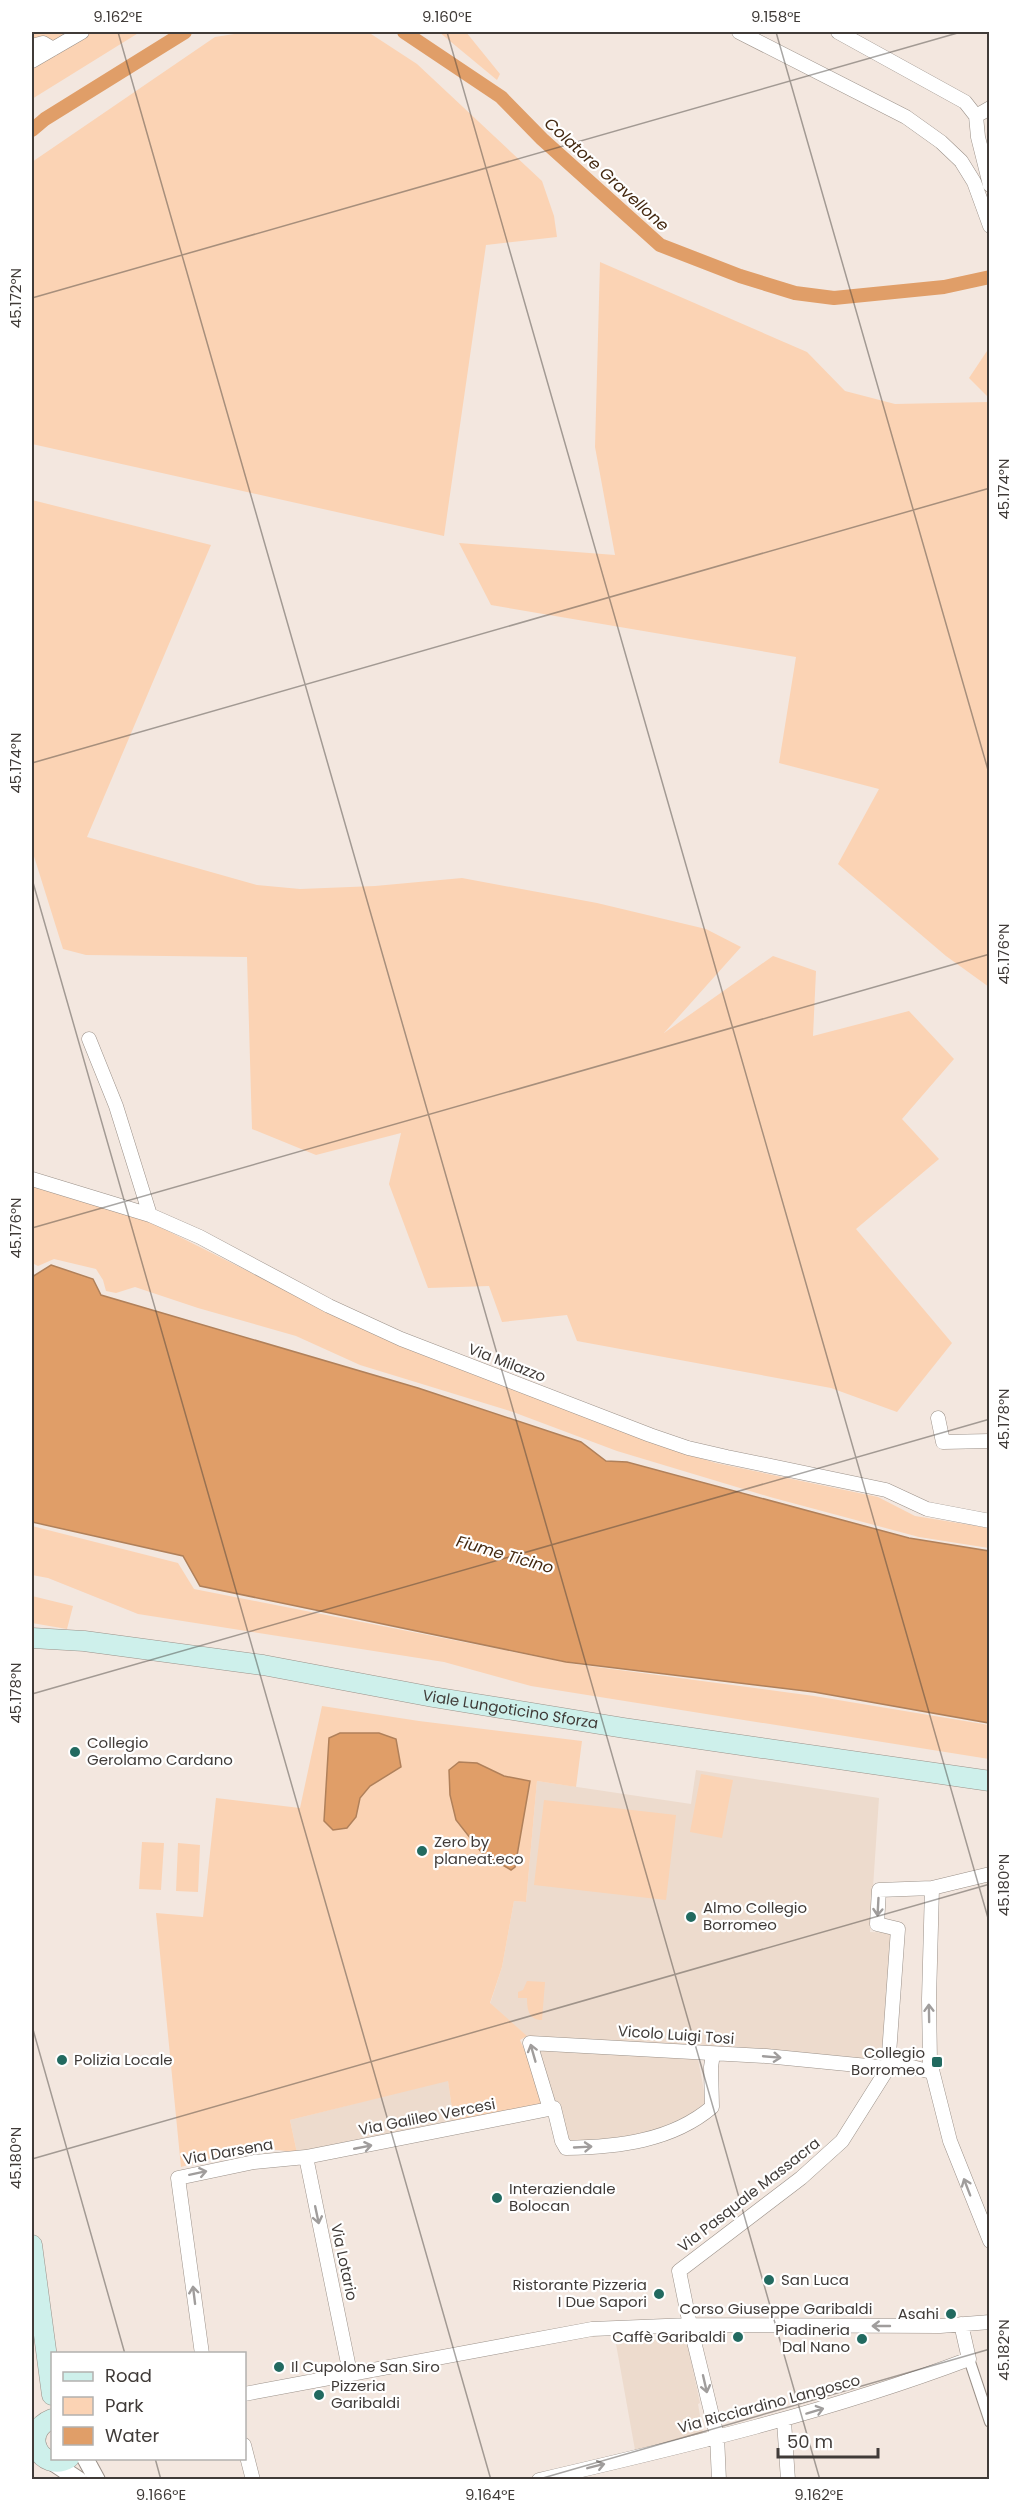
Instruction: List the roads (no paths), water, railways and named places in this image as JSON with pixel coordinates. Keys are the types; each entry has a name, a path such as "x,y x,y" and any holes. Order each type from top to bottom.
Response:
{"main road":[{"name":"Viale Lungoticino Sforza","path":"32,1638 84,1641 263,1665 433,1697 624,1728 990,1781"},
{"path":"32,2245 51,2392 36,2448 50,2460"}],"street":[{"path":"32,61 82,32"},
{"path":"739,32 906,117 940,142 961,161 974,182 990,226"},
{"path":"838,32 960,97 976,116 978,137 990,185"},
{"path":"32,46 42,43 53,49"},
{"path":"976,116 990,108"},
{"path":"89,1039 116,1106 150,1215"},
{"name":"Via Milazzo","path":"32,1179 150,1215 200,1237 329,1306 401,1339 651,1435 727,1457 886,1490 927,1509 990,1521"},
{"path":"938,1418 943,1442 990,1441"},
{"path":"888,2068 898,1929 877,1924 879,1890 932,1888 990,1874"},
{"path":"932,1888 929,1999 932,2072 950,2142 990,2241"},
{"name":"Vicolo Luigi Tosi","path":"552,2108 530,2043 888,2068 904,2065 932,2072"},
{"path":"552,2108 562,2141 567,2148 625,2144 665,2135 699,2118 712,2107 713,2054"},
{"name":"Via Pasquale Massacra","path":"696,2328 680,2271 801,2178 842,2141 888,2068"},
{"name":"Via Galileo Vercesi","path":"306,2157 552,2108"},
{"name":"Via Darsena","path":"202,2352 178,2178 254,2162 306,2157"},
{"name":"Via Lotario","path":"306,2157 350,2373"},
{"name":"Corso Giuseppe Garibaldi","path":"246,2394 592,2329 990,2322"},
{"path":"962,2324 969,2359 990,2422"},
{"path":"696,2328 717,2436 719,2480"},
{"name":"Via Ricciardino Langosco","path":"541,2479 784,2421 890,2389 969,2359"},
{"path":"784,2421 788,2480"},
{"path":"246,2453 253,2480"},
{"path":"50,2460 79,2480"},
{"path":"87,2460 97,2480"},
{"path":"99,2460 103,2480"}],"water":[{"name":"Fiume Ticino","path":"51,1265 93,1279 101,1295 418,1388 581,1442 606,1461 627,1462 909,1538 989,1551 989,1723 814,1692 566,1662 200,1586 183,1556 32,1522 32,1277"},
{"path":"340,1733 379,1733 396,1739 401,1767 370,1786 360,1798 356,1817 347,1828 333,1830 324,1821 329,1738"},
{"path":"459,1762 477,1763 504,1776 530,1781 515,1867 511,1870 482,1853 456,1820 450,1795 449,1770"}],"waterway":[{"name":"Colatore Gravellone","path":"32,130 45,119 185,32"},
{"name":"Colatore Gravellone","path":"404,32 501,97 542,139 660,245 740,276 795,293 834,298 944,287 990,277"}],"place":[{"name":"Collegio Gerolamo Cardano","path":"75,1752"},
{"name":"Zero by planeat.eco","path":"422,1851"},
{"name":"Almo Collegio Borromeo","path":"691,1917"},
{"name":"Polizia Locale","path":"62,2060"},
{"name":"Collegio Borromeo","path":"937,2062"},
{"name":"Interaziendale Bolocan","path":"497,2198"},
{"name":"San Luca","path":"769,2280"},
{"name":"Ristorante Pizzeria I Due Sapori","path":"659,2294"},
{"name":"Asahi","path":"951,2314"},
{"name":"Caffè Garibaldi","path":"738,2337"},
{"name":"Piadineria Dal Nano","path":"862,2339"},
{"name":"Il Cupolone San Siro","path":"279,2367"},
{"name":"Pizzeria Garibaldi","path":"319,2395"}]}
